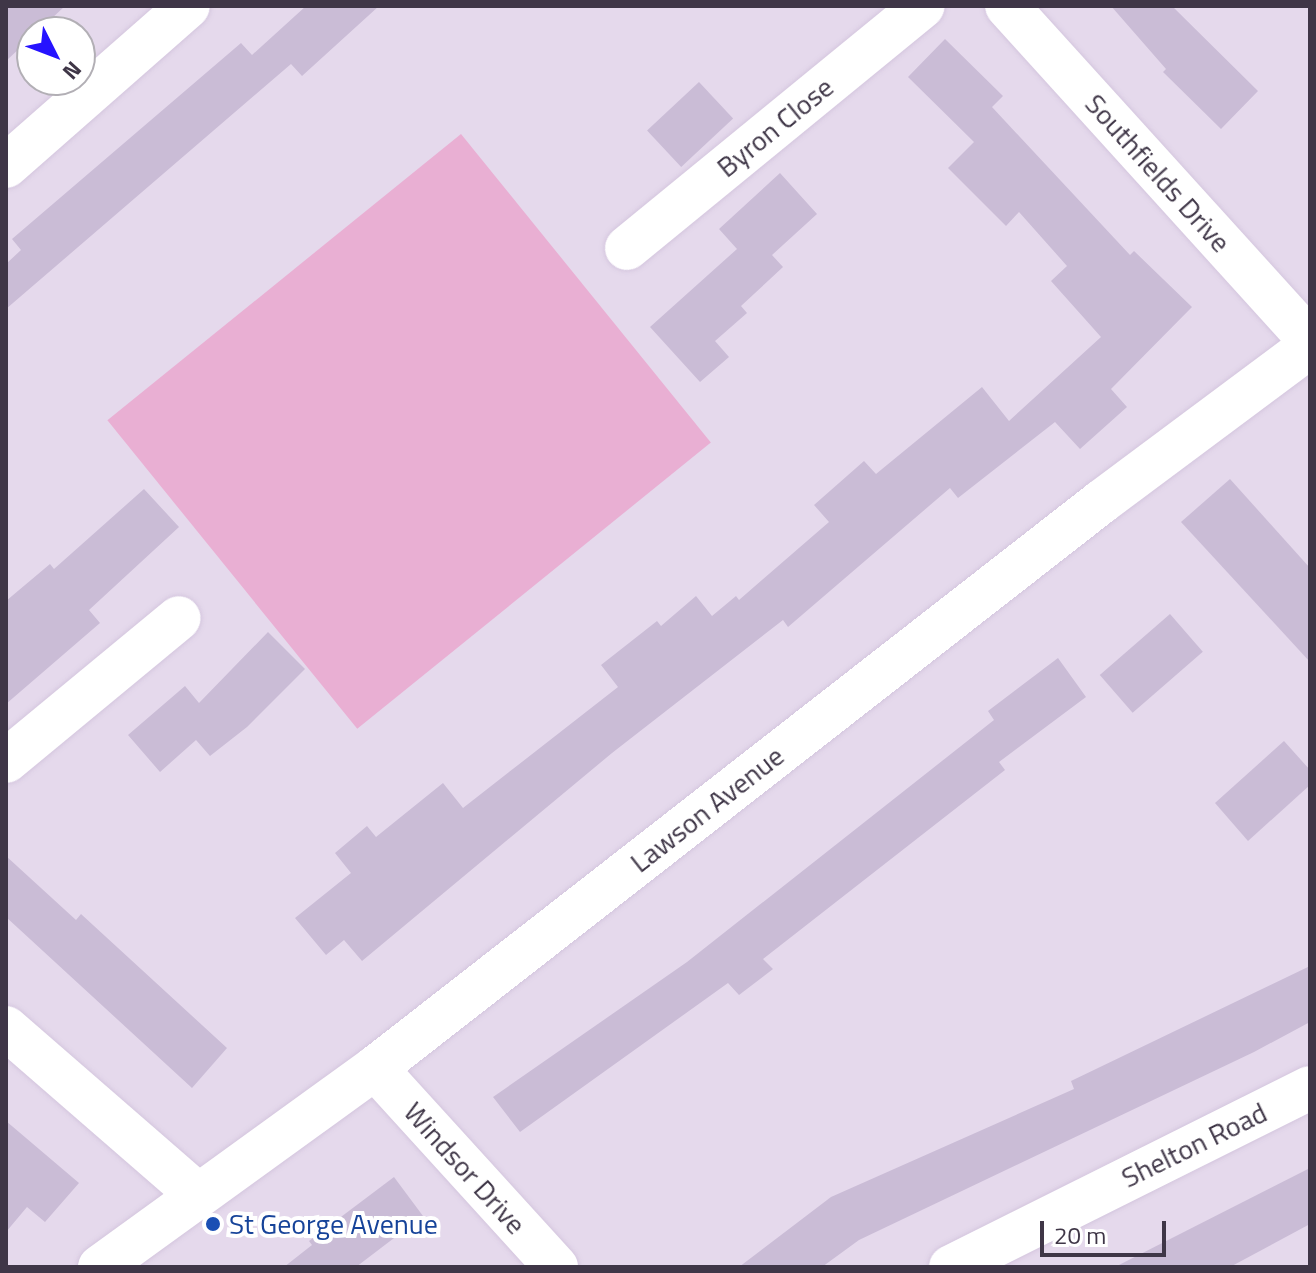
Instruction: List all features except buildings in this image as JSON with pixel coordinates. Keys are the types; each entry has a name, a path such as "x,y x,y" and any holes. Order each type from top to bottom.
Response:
{"street":[{"path":"6,166 188,6"},
{"name":"Byron Close","path":"627,248 923,6"},
{"name":"Southfields Drive","path":"1007,6 1310,343"},
{"name":"Lawson Avenue","path":"100,1267 196,1193 375,1068 1101,502 1310,343"},
{"path":"6,761 179,618"},
{"path":"6,1028 196,1193"},
{"name":"Windsor Drive","path":"375,1068 556,1267"},
{"name":"Shelton Road","path":"951,1267 1310,1088"}],"shaded area":[{"path":"6,6 1310,6 1310,1267 6,1267"},
{"path":"461,134 711,443 357,729 107,420"}],"place":[{"name":"St George Avenue","path":"213,1224"}]}
